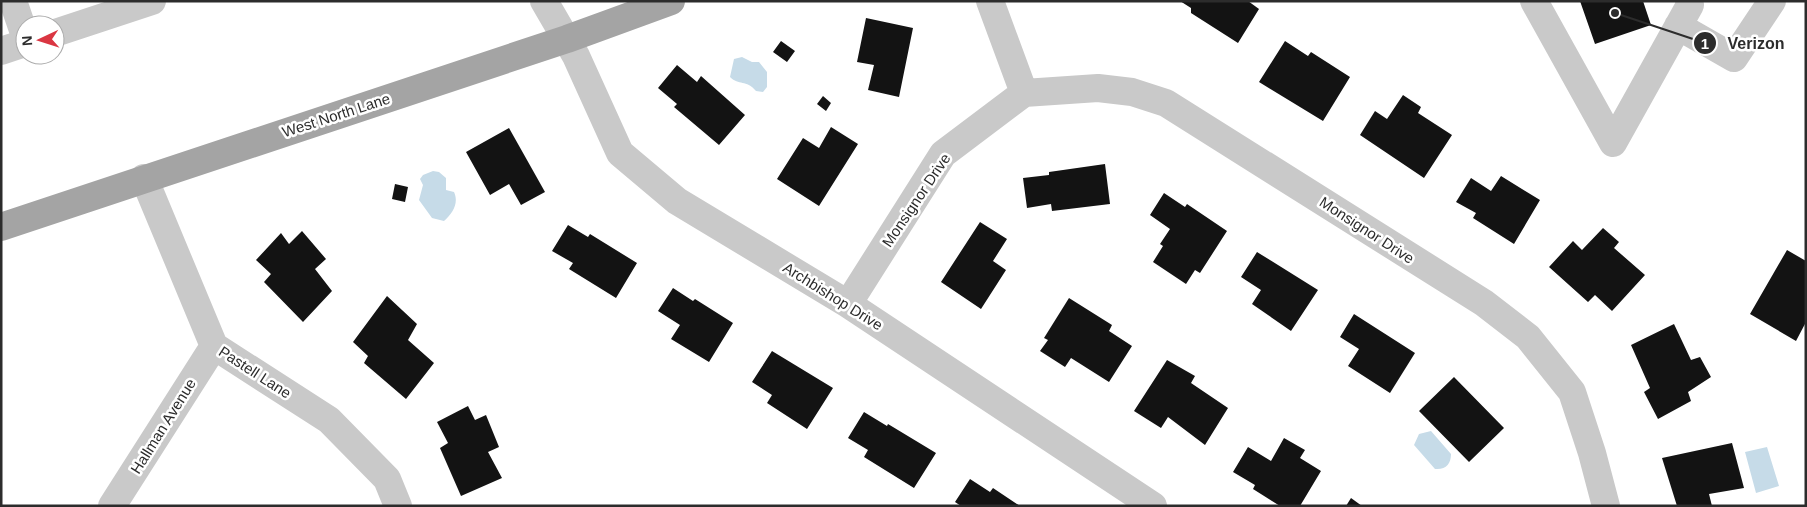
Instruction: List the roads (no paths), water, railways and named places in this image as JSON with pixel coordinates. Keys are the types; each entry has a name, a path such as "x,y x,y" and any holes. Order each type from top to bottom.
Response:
{"main road":[{"name":"West North Lane","path":"1,227 144,178 568,39 671,1"}],"street":[{"path":"13,1 18,15"},
{"path":"65,30 152,1"},
{"name":"Archbishop Drive","path":"544,1 568,39 620,153 677,201 848,304 1153,506"},
{"path":"990,1 1024,93"},
{"path":"1534,1 1613,143 1690,5 1689,1"},
{"path":"1678,26 1734,58 1772,1"},
{"path":"1,51 15,46"},
{"name":"Monsignor Drive","path":"848,304 943,154 1024,93 1098,88 1132,92 1166,103 1484,303 1528,337 1572,392 1592,453 1606,506"},
{"name":"Pastell Lane","path":"144,178 214,346 329,420 387,479 398,506"},
{"name":"Hallman Avenue","path":"112,506 214,346"}],"water":[{"path":"742,57 752,62 759,62 767,72 767,87 763,92 756,91 749,85 733,80 730,77 734,59"},
{"path":"433,171 439,172 446,178 446,190 454,192 456,200 450,215 444,221 432,218 419,200 423,185 420,179 423,175"},
{"path":"1431,431 1451,454 1450,461 1445,467 1435,469 1414,445 1419,434"},
{"path":"1767,447 1779,486 1756,493 1745,452"}],"place":[{"name":"Verizon","path":"1615,13"}]}
